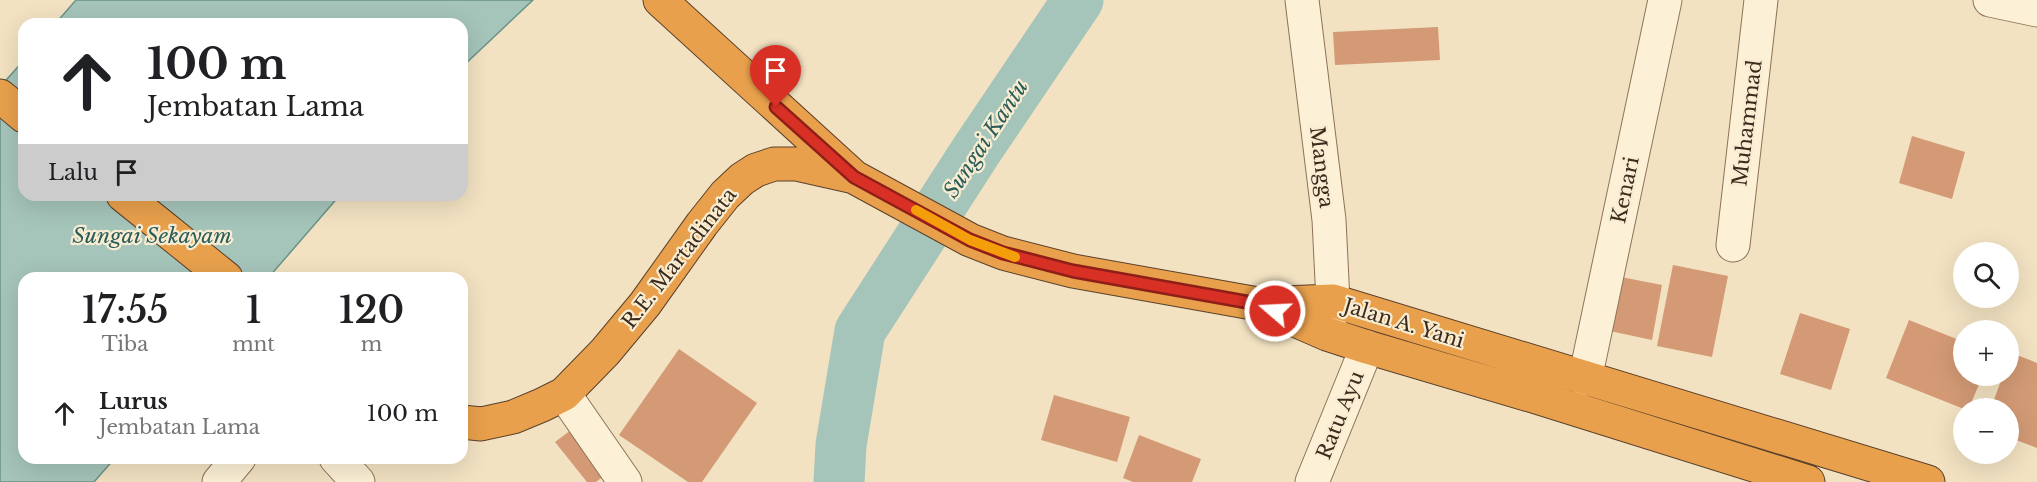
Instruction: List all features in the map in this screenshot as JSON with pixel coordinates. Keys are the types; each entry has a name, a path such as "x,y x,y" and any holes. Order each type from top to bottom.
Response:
{"highway":[{"path":"660,0 854,177"},
{"path":"0,96 18,111"},
{"name":"R.E. Martadinata","path":"468,423 481,424 513,417 564,393 605,352 645,304 702,224 742,179 756,170 774,164 796,164 854,177 970,240 1003,253 1073,271 1258,304"},
{"path":"130,201 219,272"},
{"name":"Jalan A. Yani","path":"1258,304 1333,301 1928,482"},
{"name":"Jalan A. Yani","path":"1258,304 1327,334 1367,347 1544,399 1808,482"}],"street":[{"name":"Mangga","path":"1302,0 1329,220 1333,301 1327,334"},
{"name":"Kenari","path":"1585,379 1665,0"},
{"name":"Muhammad","path":"1733,245 1761,0"},
{"path":"1990,0 2037,10"},
{"name":"Ratu Ayu","path":"1312,482 1367,347"},
{"path":"564,393 625,482"},
{"path":"219,482 234,464"},
{"path":"342,464 358,482"}],"water":[{"path":"76,0 533,0 468,61 468,18 60,18"},
{"name":"Sungai Sekayam","path":"18,67 18,201 335,201 273,272 18,272 18,464 110,464 94,482 0,482 0,87"}],"building":[{"path":"1438,27 1440,60 1335,65 1333,32"},
{"path":"1912,136 1965,152 1952,199 1899,183"},
{"path":"1673,265 1728,276 1712,357 1657,346"},
{"path":"1621,277 1662,285 1652,340 1610,331"},
{"path":"1800,313 1850,329 1831,390 1780,374"},
{"path":"1909,320 1953,338 1953,386 1978,386 1973,398 1953,398 1953,405 1886,378"},
{"path":"679,349 757,403 702,482 688,482 619,435"},
{"path":"2019,356 2037,363 2037,448 2019,441 2019,398 1995,398 1999,386 2019,386"},
{"path":"1054,395 1130,417 1117,462 1041,440"},
{"path":"579,424 614,468 596,482 587,482 555,442"},
{"path":"1139,435 1201,459 1192,482 1133,482 1123,478"}],"waterway":[{"name":"Sungai Kantu","path":"839,482 841,445 860,331 976,151 1078,0"}],"slow traffic":[{"path":"916,210 970,240 1015,257"}],"route":[{"path":"776,107 854,177 970,240 1003,253 1073,271 1258,304 1275,311"}]}
